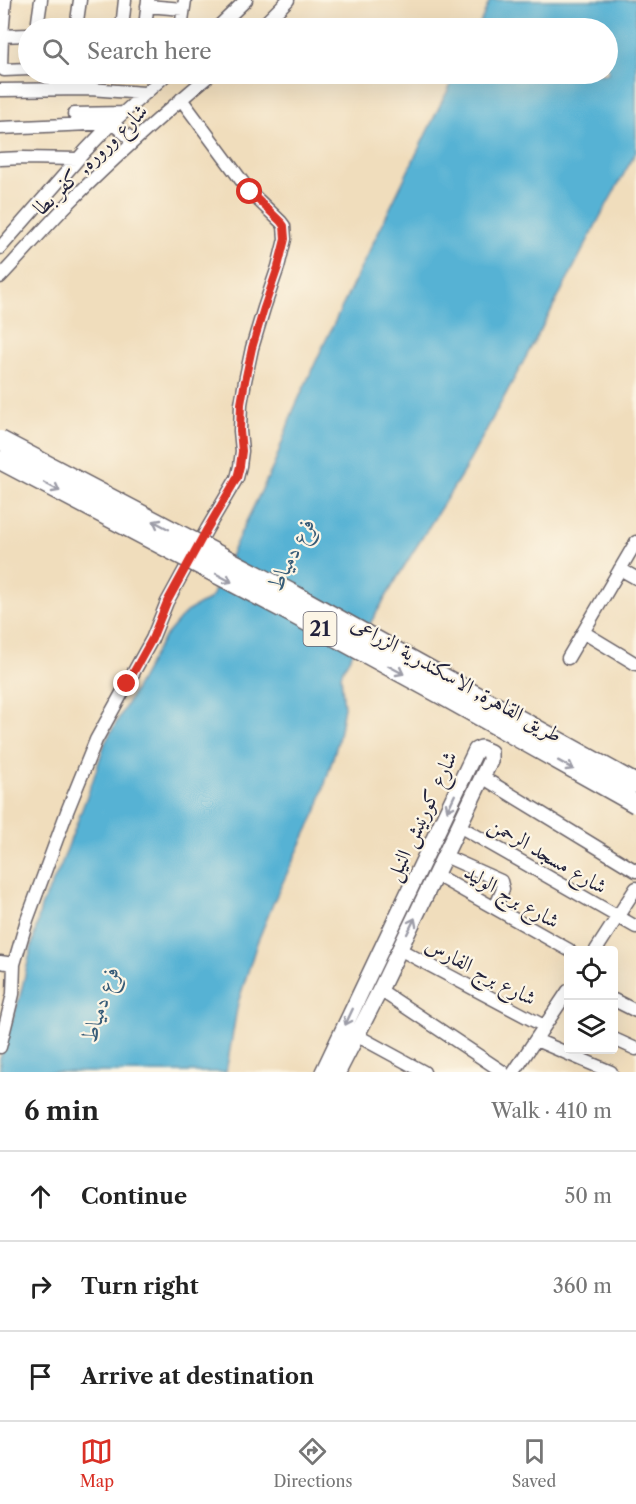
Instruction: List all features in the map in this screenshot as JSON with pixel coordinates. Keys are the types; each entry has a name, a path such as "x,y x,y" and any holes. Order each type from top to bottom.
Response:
{"highway":[{"name":"طريق القاهرة, الاسكندرية الزراعى","path":"0,440 295,595 636,784"},
{"name":"طريق القاهرة, الاسكندرية الزراعى","path":"0,460 364,653 636,804"}],"main road":[{"name":"شارع كورنيش النيل","path":"323,1072 373,992 399,950 483,777 490,761 490,752 481,748 476,750 373,992 356,1035 338,1072"}],"street":[{"path":"6,0 1,36 2,69 18,69"},
{"path":"39,18 41,0"},
{"path":"77,18 80,0"},
{"path":"123,18 125,0"},
{"path":"230,16 231,0"},
{"path":"230,16 246,0"},
{"path":"270,18 288,0"},
{"path":"146,18 148,3 184,5"},
{"path":"1,36 18,35"},
{"path":"90,84 90,89"},
{"path":"0,248 112,123 155,84"},
{"name":"شارع وروره, كفر بطا","path":"0,277 67,205 134,141 199,84"},
{"path":"0,90 90,89 144,93"},
{"path":"0,1047 13,994 14,964 27,920 96,740 152,639 167,602 237,478 242,451 241,404 250,359 285,239 284,226 250,192 181,99"},
{"path":"74,114 123,113"},
{"path":"0,128 112,123 134,141"},
{"path":"0,159 78,159"},
{"path":"568,658 636,542"},
{"path":"620,569 636,578"},
{"path":"583,632 636,664"},
{"path":"483,777 636,871"},
{"name":"شارع مسجد الرحمن","path":"459,826 636,927"},
{"path":"446,856 501,881 503,889 495,908"},
{"name":"شارع برج الوليد","path":"436,875 564,948"},
{"path":"599,946 636,888"},
{"name":"شارع برج الفارس","path":"399,950 544,1026"},
{"path":"0,962 14,964"},
{"path":"373,992 503,1072"},
{"path":"514,1072 564,1000"},
{"path":"618,1002 636,1011"},
{"path":"356,1035 424,1072"},
{"path":"536,1040 611,1072"},
{"path":"618,1041 636,1049"},
{"path":"577,1072 584,1060"}],"water":[{"name":"فرع دمياط","path":"490,0 636,0 636,152 465,469 343,669 341,676 344,707 338,741 317,810 257,943 238,1003 226,1072 0,1072 0,1059 20,996 41,907 61,865 105,743 163,639 186,612 212,596 274,465 293,411 324,344 451,84 618,84 618,18 482,18"}],"route":[{"path":"127,684 152,639 167,602 237,478 240,466 241,404 245,381 252,348 285,239 284,226 250,192"}]}
